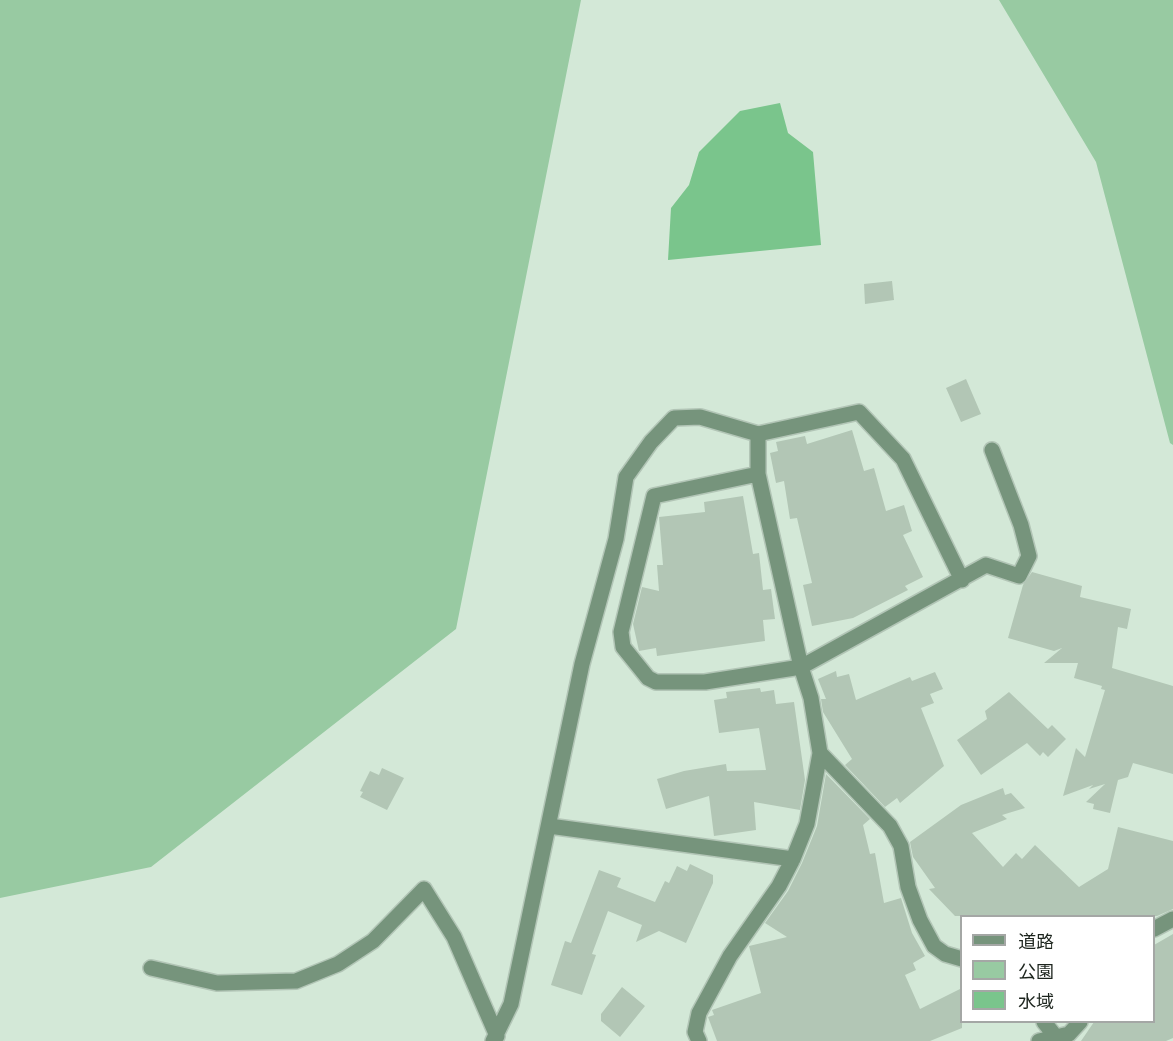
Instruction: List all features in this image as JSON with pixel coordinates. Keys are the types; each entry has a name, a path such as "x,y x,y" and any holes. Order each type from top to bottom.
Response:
{"street":[{"path":"495,1039 511,1004 582,664 616,539 626,477 651,442 674,418 700,417 758,434 859,412 903,459 962,580"},
{"path":"699,1041 695,1032 699,1013 730,956 779,886 793,859 807,824 820,753 811,698 801,667 758,474 758,434"},
{"path":"758,474 654,496 621,632 623,646 648,678 656,682 705,682 801,667 986,565 1019,576 1029,555 1022,525 992,450"},
{"path":"820,753 890,826 901,846 908,886 920,920 934,946 945,954 960,958"},
{"path":"549,826 793,859"},
{"path":"151,968 217,983 296,981 338,964 373,940 424,889 454,937 495,1039"},
{"path":"1155,928 1173,919"},
{"path":"1045,1023 1058,1039"},
{"path":"1039,1041 1058,1039 1069,1034 1079,1023"}],"green space":[{"path":"0,0 581,0 456,629 151,867 0,898"},
{"path":"999,0 1173,0 1173,445 1170,443 1096,162"}],"water":[{"path":"780,103 788,133 813,152 821,245 668,260 671,208 689,185 699,152 740,111"}],"building":[{"path":"892,281 894,300 865,304 864,284"},
{"path":"966,379 981,414 961,422 946,388"},
{"path":"852,430 864,471 874,468 886,511 904,505 912,531 903,535 923,577 905,586 908,590 853,618 812,626 803,585 812,583 797,518 790,519 784,481 776,483 770,453 778,451 776,442 805,436 807,444"},
{"path":"743,496 753,554 759,553 763,590 771,589 775,619 763,620 765,641 657,656 656,648 639,651 633,624 642,587 659,591 657,565 663,565 659,517 705,512 704,502"},
{"path":"1032,572 1082,586 1080,597 1131,609 1127,629 1118,627 1112,668 1173,686 1173,774 1133,763 1128,777 1118,780 1110,813 1093,809 1094,804 1086,802 1105,784 1089,789 1093,785 1063,796 1076,748 1085,757 1105,690 1101,689 1102,686 1074,678 1078,663 1044,663 1062,648 1054,651 1008,638 1023,585"},
{"path":"836,671 837,677 849,674 856,700 910,677 912,681 935,672 943,689 930,694 934,703 921,708 944,766 900,803 897,798 885,807 845,765 852,759 823,712 821,699 826,699 818,679"},
{"path":"760,688 761,692 774,690 776,704 794,702 805,780 800,810 754,802 756,830 714,836 709,796 666,809 657,779 684,771 726,764 727,771 766,770 759,728 719,733 714,700 727,698 726,692"},
{"path":"1009,692 1048,729 1052,725 1066,739 1048,757 1043,752 1040,756 1027,743 981,775 957,740 987,719 985,711"},
{"path":"382,768 404,778 387,810 360,797 363,792 360,791 370,771 379,775"},
{"path":"826,774 870,819 863,825 870,854 875,853 884,903 901,898 912,933 925,956 913,963 916,970 905,975 920,1009 960,989 962,1028 930,1041 717,1041 708,1017 714,1015 712,1010 761,993 749,946 787,937 765,923 788,891 817,826"},
{"path":"1003,788 1005,795 1011,793 1025,808 1002,815 1007,819 972,833 1003,867 1016,853 1022,859 1035,845 1079,887 1108,869 1118,827 1173,841 1173,909 1157,916 955,916 929,889 935,888 913,857 910,842 961,805"},
{"path":"690,864 713,875 713,883 686,943 659,931 636,942 642,925 608,911 592,954 596,955 582,995 551,985 565,941 571,943 599,870 621,878 617,887 655,902 665,881 669,883 677,866 687,871"},
{"path":"1173,934 1173,1038 1166,1041 1081,1041 1093,1023 1155,1023 1155,944"},
{"path":"622,987 645,1006 620,1037 601,1021 601,1014"}]}
